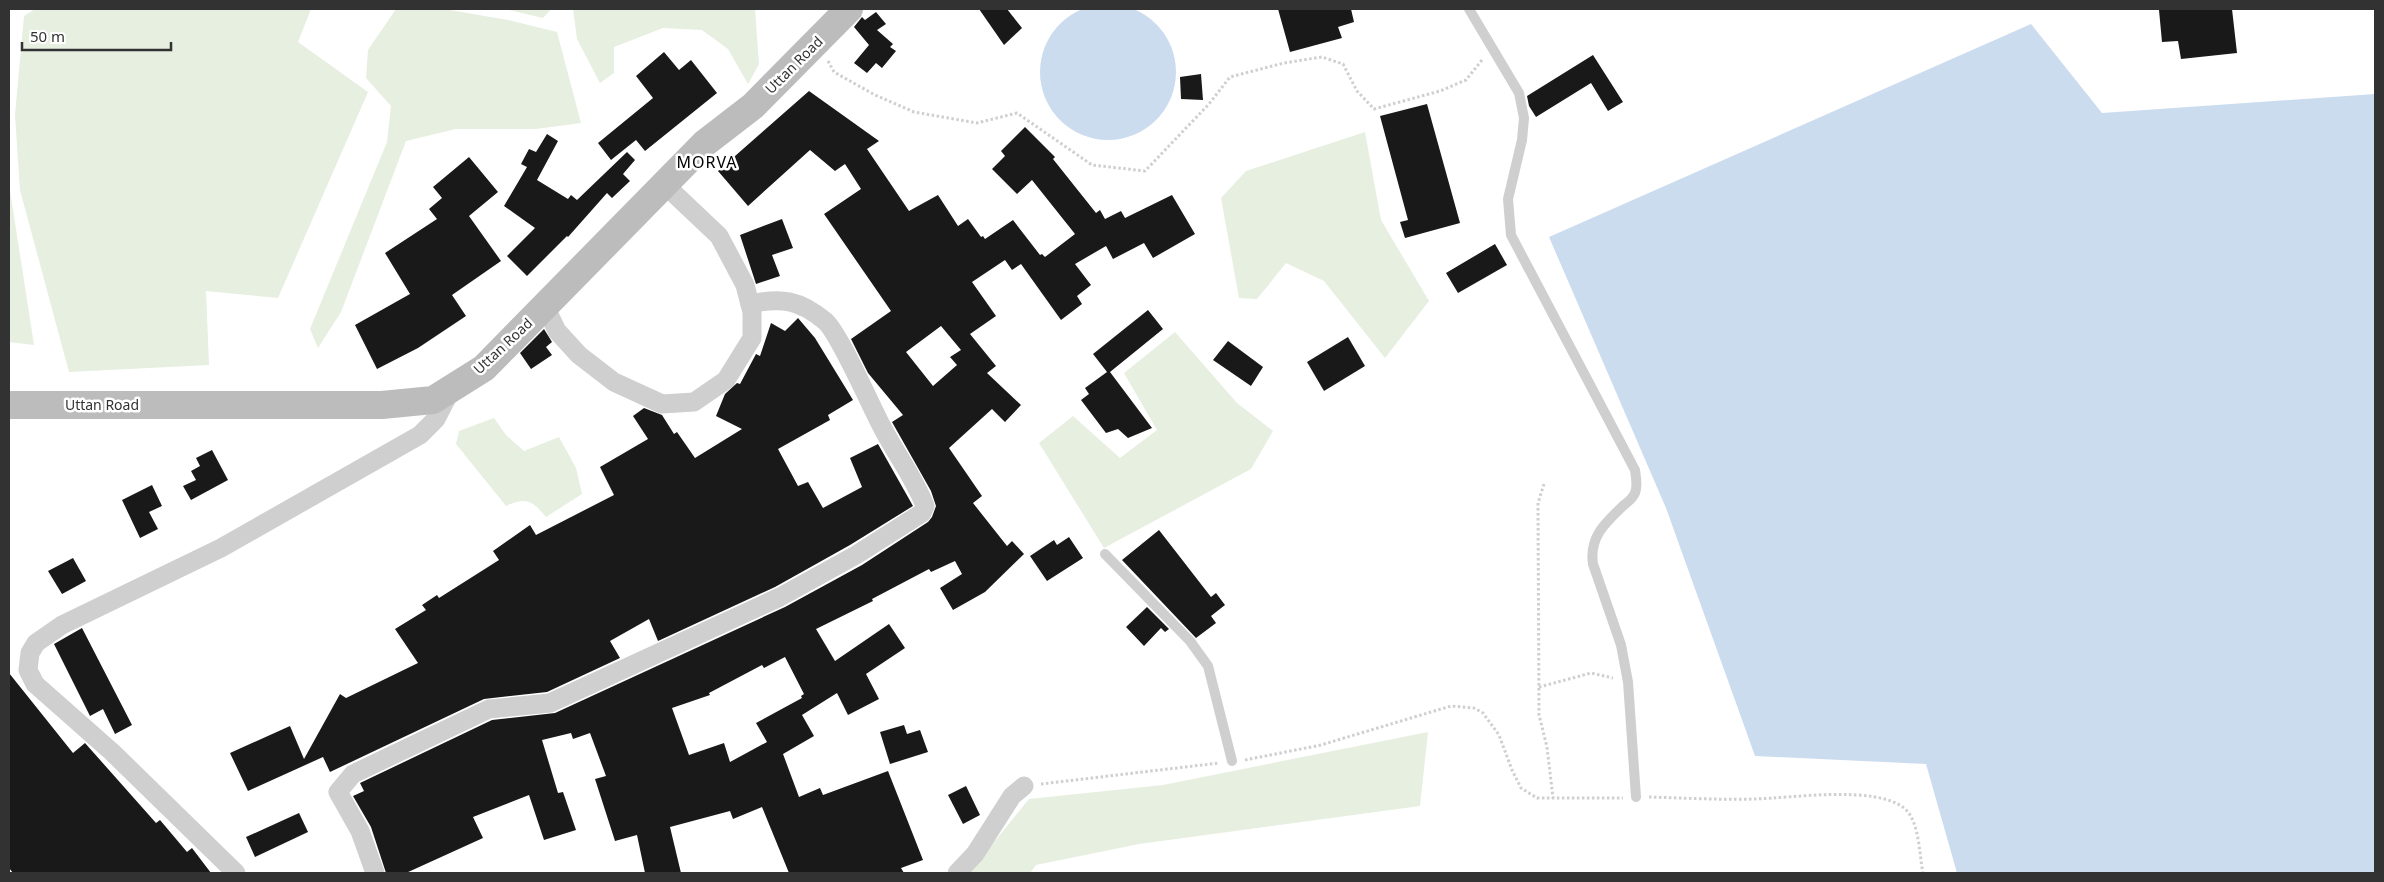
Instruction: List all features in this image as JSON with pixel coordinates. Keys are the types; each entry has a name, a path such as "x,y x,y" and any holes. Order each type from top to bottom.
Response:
{"main road":[{"name":"Uttan Road","path":"9,405 382,405 433,400 484,368 705,143 753,106 849,9"}],"street":[{"path":"545,306 557,331 579,356 614,382 662,404 694,402 726,380 752,338 750,304 745,285 719,236 664,184"},
{"path":"375,873 360,831 338,792 353,774 489,709 550,703 780,597 856,555 922,513 925,506 916,484 882,427 827,322 807,308 786,300 750,304"},
{"path":"236,873 112,752 35,684 28,670 30,653 36,643 62,625 221,548 420,435 436,418 452,388"},
{"path":"957,873 975,854 1012,796 1024,786"}],"lane":[{"path":"1470,9 1519,93 1524,118 1522,140 1508,199 1511,235 1635,470 1637,485 1634,496 1600,529 1594,539 1591,551 1593,564 1621,645 1628,682 1636,798"},
{"path":"1105,554 1190,641 1208,666 1232,761"}],"path":[{"path":"818,40 834,72 875,95 914,112 977,123 1017,113 1092,165 1145,171 1209,104 1230,77 1284,63 1322,57 1343,64 1357,91 1374,109 1440,91 1466,80 1493,46"},
{"path":"1544,484 1538,503 1539,715 1547,747 1553,798"},
{"path":"1539,686 1591,673 1628,682"},
{"path":"1024,786 1274,756 1321,745 1451,706 1474,708 1483,713 1499,735 1521,788 1537,798 1754,799 1857,794 1887,799 1906,809 1914,824 1923,873"}],"green space":[{"path":"35,9 311,9 298,42 368,92 278,298 206,291 209,365 69,372 20,190 15,115 24,16"},
{"path":"396,9 444,9 508,20 557,32 581,123 536,129 456,129 406,141 341,312 318,348 310,329 387,142 391,106 366,78 368,50"},
{"path":"505,9 551,9 543,18"},
{"path":"573,9 755,9 759,64 748,84 728,49 702,30 663,28 614,47 614,73 600,83 577,39"},
{"path":"1365,132 1381,220 1429,301 1385,358 1324,281 1286,263 1257,299 1239,298 1221,198 1246,171"},
{"path":"9,184 34,345 9,342"},
{"path":"1175,332 1237,403 1273,431 1251,469 1104,548 1039,443 1073,416 1120,458 1157,430 1124,373"},
{"path":"494,418 506,435 524,451 559,437 576,468 582,494 546,517 537,507 528,502 524,501 506,506 456,444 459,431"},
{"path":"1428,732 1420,806 1139,844 1036,865 1030,873 969,873 1029,799 1163,785"}],"water":[{"path":"1108,4 1134,9 1146,15 1156,24 1165,34 1171,46 1176,72 1171,98 1165,110 1156,120 1146,129 1134,135 1108,140 1082,135 1070,129 1060,120 1051,110 1045,98 1040,72 1045,46 1051,34 1060,24 1070,15 1082,9"},
{"path":"2031,24 2102,113 2375,94 2375,873 1957,873 1926,764 1755,756 1666,508 1549,237"}],"building":[{"path":"979,9 1007,9 1022,28 1004,45"},
{"path":"1278,9 1351,9 1354,22 1338,27 1342,38 1290,52"},
{"path":"2232,9 2237,53 2181,59 2178,41 2162,42 2159,10"},
{"path":"876,12 886,24 877,30 893,44 890,47 896,51 882,68 876,63 867,73 854,63 869,45 854,27 862,17 865,20"},
{"path":"664,52 679,70 691,60 717,93 645,151 636,140 611,160 598,143 653,98 636,76"},
{"path":"1593,55 1623,102 1608,111 1591,83 1536,117 1529,106 1527,96"},
{"path":"1201,74 1203,100 1181,99 1180,77"},
{"path":"809,91 879,141 867,149 909,211 938,195 958,226 968,219 981,237 983,236 985,239 1013,220 1040,255 1042,254 1045,257 1075,234 1032,180 1017,194 992,169 1005,156 1001,151 1025,127 1055,157 1053,159 1096,213 1100,210 1105,219 1121,211 1125,218 1172,195 1195,234 1153,258 1144,243 1113,259 1106,246 1075,264 1091,285 1077,296 1082,304 1061,320 1021,264 1012,270 1005,260 972,282 996,316 970,334 996,366 987,373 1021,405 1005,422 992,409 949,448 982,496 973,503 1007,546 1012,541 1024,554 985,592 953,610 940,588 962,574 955,561 931,572 929,569 872,599 873,601 816,629 835,661 889,624 905,648 866,674 879,699 848,715 837,693 802,715 814,736 783,754 799,797 820,788 823,795 888,771 923,860 901,868 904,873 789,873 762,807 733,819 730,811 670,827 681,873 645,873 637,835 615,841 595,779 606,776 590,733 573,739 571,733 542,740 558,793 563,792 576,830 544,840 529,795 473,817 483,838 406,873 386,873 371,827 353,796 364,791 360,783 492,720 555,713 785,607 862,565 928,522 932,517 936,506 931,491 892,422 903,415 868,373 851,339 891,311 824,214 861,189 845,164 835,171 810,150 748,206 718,171","holes":["941,326 961,350 950,357 957,365 933,386 906,352","785,657 804,694 801,696 802,698 756,723 767,742 730,762 724,743 689,755 672,708 710,695 709,693 762,665 764,668"]},
{"path":"1427,104 1460,223 1405,238 1400,222 1408,220 1380,116"},
{"path":"547,134 558,141 537,180 568,199 571,195 577,200 627,152 635,160 623,174 630,181 612,198 607,193 568,237 527,276 507,256 535,228 504,206 527,167 521,164 529,149 536,152"},
{"path":"469,157 498,192 469,216 501,261 452,295 466,316 418,348 377,369 355,325 410,294 385,253 437,219 429,209 442,198 433,187"},
{"path":"782,219 793,248 772,255 780,276 756,284 740,235"},
{"path":"1495,244 1507,265 1458,293 1446,273"},
{"path":"1148,310 1163,329 1110,372 1152,428 1128,438 1118,429 1106,433 1081,400 1089,394 1085,388 1107,372 1093,354"},
{"path":"798,318 815,338 853,400 828,415 830,420 778,449 798,486 808,482 823,508 862,487 850,458 878,444 913,506 850,545 775,587 658,641 649,619 610,641 620,658 547,692 484,699 330,772 323,757 248,791 230,753 290,726 304,759 340,694 346,698 418,663 395,629 426,610 422,605 437,595 439,598 499,560 493,551 530,525 536,535 614,495 600,467 648,439 633,416 644,408 662,415 674,434 677,432 695,458 742,429 716,416 725,394 737,383 740,384 756,354 760,356 771,323 785,331"},
{"path":"544,329 552,342 546,347 552,355 531,369 520,353"},
{"path":"1348,337 1365,366 1324,391 1307,362"},
{"path":"1228,341 1263,367 1251,386 1213,360"},
{"path":"212,450 228,480 191,500 183,486 196,480 191,471 200,466 196,458"},
{"path":"152,485 162,506 149,512 158,529 140,538 122,500"},
{"path":"1159,530 1211,597 1216,593 1225,605 1211,616 1216,623 1196,638 1122,560"},
{"path":"1069,537 1083,558 1047,581 1030,556 1054,540 1057,545"},
{"path":"73,558 86,581 62,594 48,571"},
{"path":"1147,607 1169,629 1165,632 1161,628 1144,646 1126,627"},
{"path":"82,628 132,725 115,734 103,709 90,716 54,644"},
{"path":"9,673 73,753 85,743 156,823 160,820 187,852 192,848 211,873 13,873 9,868"},
{"path":"904,725 907,734 920,730 928,752 890,764 880,732"},
{"path":"966,786 980,815 963,824 948,795"},
{"path":"299,813 308,832 255,857 246,837"}],"district":[{"name":"MORVA","path":"707,162"}]}
